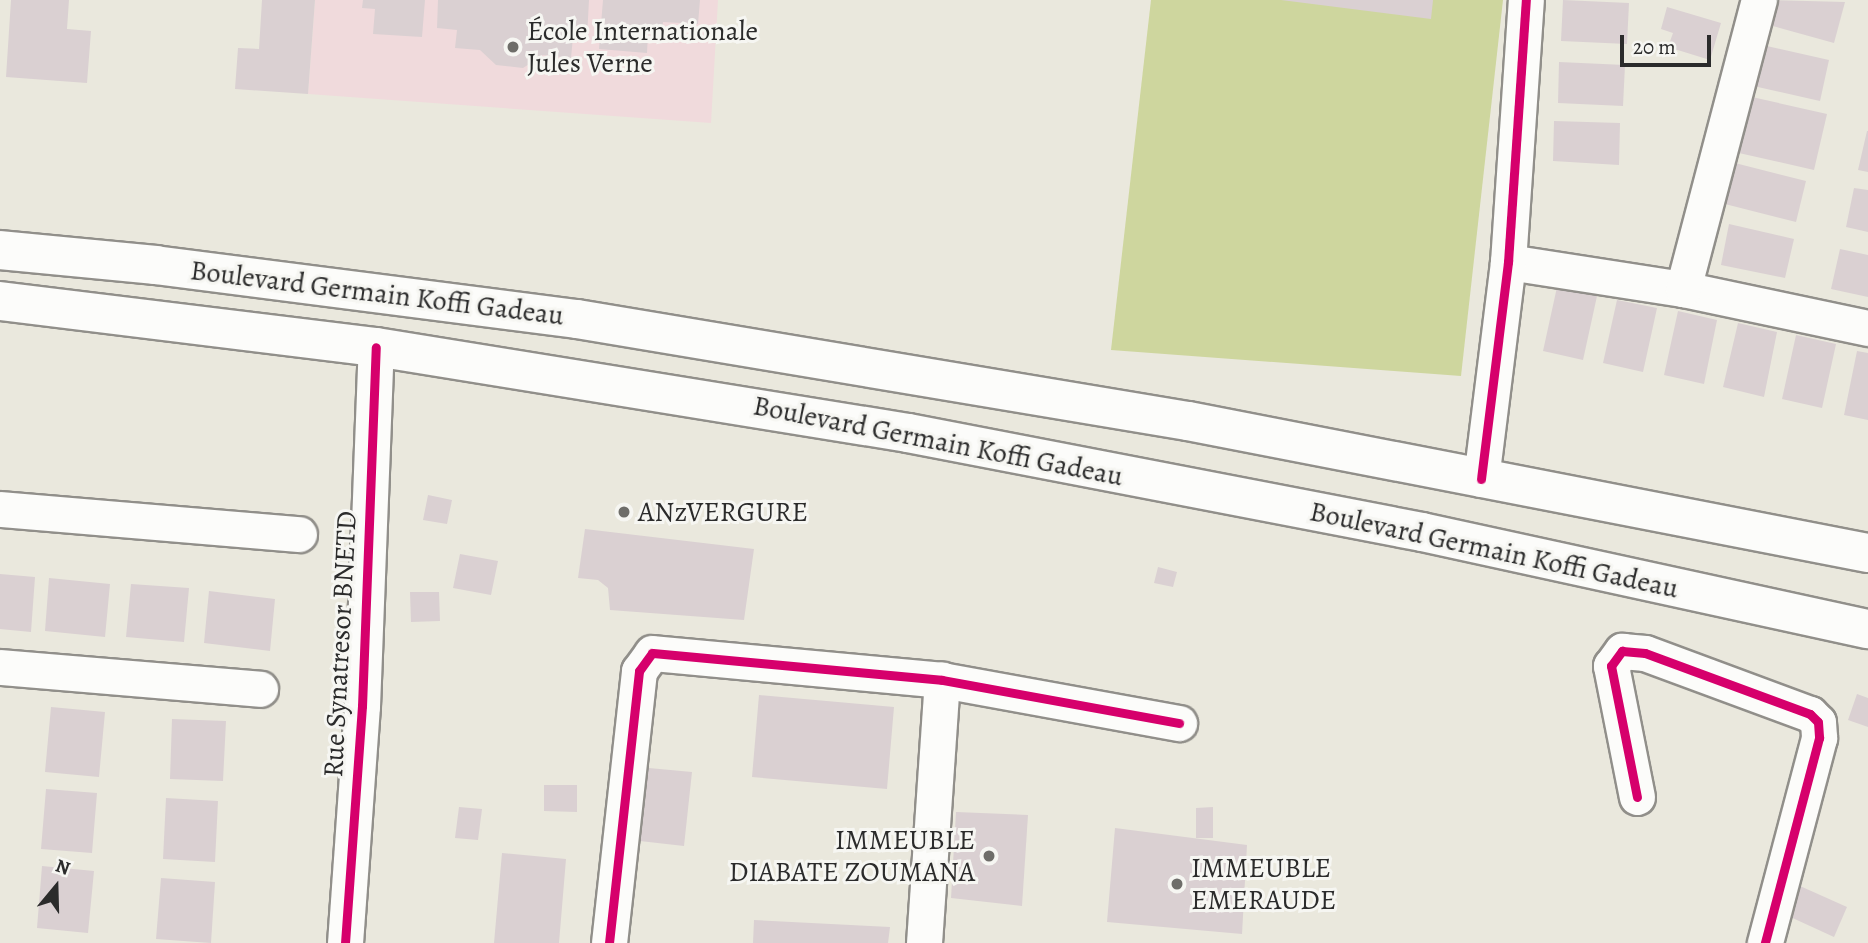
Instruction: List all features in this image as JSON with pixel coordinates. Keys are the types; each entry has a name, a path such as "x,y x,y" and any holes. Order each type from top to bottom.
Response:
{"main road":[{"name":"Boulevard Germain Koffi Gadeau","path":"0,250 155,265 577,319 1188,421 1868,553"},
{"name":"Boulevard Germain Koffi Gadeau","path":"0,301 376,347 921,436 1422,532 1868,629"}],"street":[{"path":"1481,479 1508,262 1526,0"},
{"path":"1683,289 1759,0"},
{"path":"1508,262 1683,289 1868,328"},
{"name":"Rue Synatresor BNETD","path":"345,943 362,705 376,347"},
{"path":"0,509 299,534"},
{"path":"1637,797 1611,666 1622,651 1645,653 1811,713 1818,722 1819,738 1765,943"},
{"path":"609,943 643,660 652,653 942,680 1179,723"},
{"path":"1,676 260,689"},
{"path":"924,943 942,680"}],"shaded area":[{"name":"École Internationale Jules Verne","path":"315,0 718,0 711,123 308,94"}],"green space":[{"path":"1151,0 1503,0 1461,376 1111,350"}],"building":[{"path":"11,0 69,0 67,29 91,31 87,83 6,77"},
{"path":"262,0 315,0 308,94 235,89 238,48 259,49"},
{"path":"363,0 425,0 422,37 373,34 375,9 362,8"},
{"path":"438,0 589,0 587,38 573,37 571,58 543,55 523,68 496,65 480,50 455,48 457,30 437,28"},
{"path":"603,0 700,0 698,24 663,22 662,35 648,34 647,53 599,49"},
{"path":"1281,0 1433,0 1431,19"},
{"path":"1563,0 1629,3 1627,44 1561,41"},
{"path":"1769,0 1845,2 1834,43 1762,23"},
{"path":"1667,7 1721,23 1710,60 1668,47 1673,33 1661,29"},
{"path":"1758,44 1829,60 1820,101 1749,85"},
{"path":"1559,62 1625,65 1623,106 1558,103"},
{"path":"1743,95 1827,114 1814,170 1730,151"},
{"path":"1554,121 1620,123 1619,165 1553,161"},
{"path":"1868,131 1868,172 1858,170"},
{"path":"1731,162 1806,181 1796,222 1721,203"},
{"path":"1854,188 1868,190 1868,232 1846,227"},
{"path":"1729,224 1794,239 1785,278 1721,265"},
{"path":"1840,249 1868,255 1868,297 1831,289"},
{"path":"1557,287 1597,296 1583,360 1543,351"},
{"path":"1617,300 1657,308 1643,372 1603,363"},
{"path":"1678,311 1717,320 1704,384 1664,375"},
{"path":"1738,323 1777,332 1764,397 1723,387"},
{"path":"1796,335 1836,344 1822,408 1782,399"},
{"path":"1857,351 1868,353 1868,420 1844,415"},
{"path":"428,495 452,500 447,524 423,520"},
{"path":"585,529 754,549 744,620 610,610 608,588 598,580 578,578"},
{"path":"460,554 498,561 491,595 453,588"},
{"path":"1158,567 1177,572 1173,587 1154,583"},
{"path":"0,574 35,577 31,632 0,629"},
{"path":"49,578 110,584 105,637 45,631"},
{"path":"131,584 189,588 184,642 126,637"},
{"path":"209,591 275,599 270,651 204,643"},
{"path":"410,592 439,592 440,621 411,622"},
{"path":"1857,694 1868,698 1868,727 1848,720"},
{"path":"759,695 894,707 887,789 752,777"},
{"path":"51,707 105,712 99,777 45,772"},
{"path":"172,719 226,721 223,781 170,779"},
{"path":"638,767 692,772 684,846 631,840"},
{"path":"544,785 577,785 577,812 544,811"},
{"path":"46,789 97,793 92,853 41,849"},
{"path":"166,798 218,801 215,862 163,859"},
{"path":"459,807 482,809 478,840 455,838"},
{"path":"1213,807 1213,838 1196,838 1196,808"},
{"name":"IMMEUBLE DIABATE ZOUMANA","path":"956,812 1028,815 1022,906 951,898"},
{"name":"IMMEUBLE EMERAUDE","path":"1115,828 1247,845 1242,934 1107,922"},
{"path":"502,853 566,859 559,943 494,943"},
{"path":"42,866 94,871 88,933 37,928"},
{"path":"161,878 215,882 211,943 156,939"},
{"path":"1800,886 1847,907 1834,937 1786,915"},
{"path":"754,920 890,927 888,943 753,943"}],"cycle path":[{"path":"1481,479 1508,262 1526,0"},
{"path":"345,943 362,706 376,347"},
{"path":"1637,797 1611,666 1622,651 1645,653 1810,714 1818,722 1819,738 1765,943"},
{"path":"609,943 639,671 652,653 942,680 1179,723"}],"place":[{"name":"École Internationale Jules Verne","path":"513,47"},
{"name":"ANzVERGURE","path":"624,512"},
{"name":"IMMEUBLE DIABATE ZOUMANA","path":"989,856"},
{"name":"IMMEUBLE EMERAUDE","path":"1177,884"}]}
